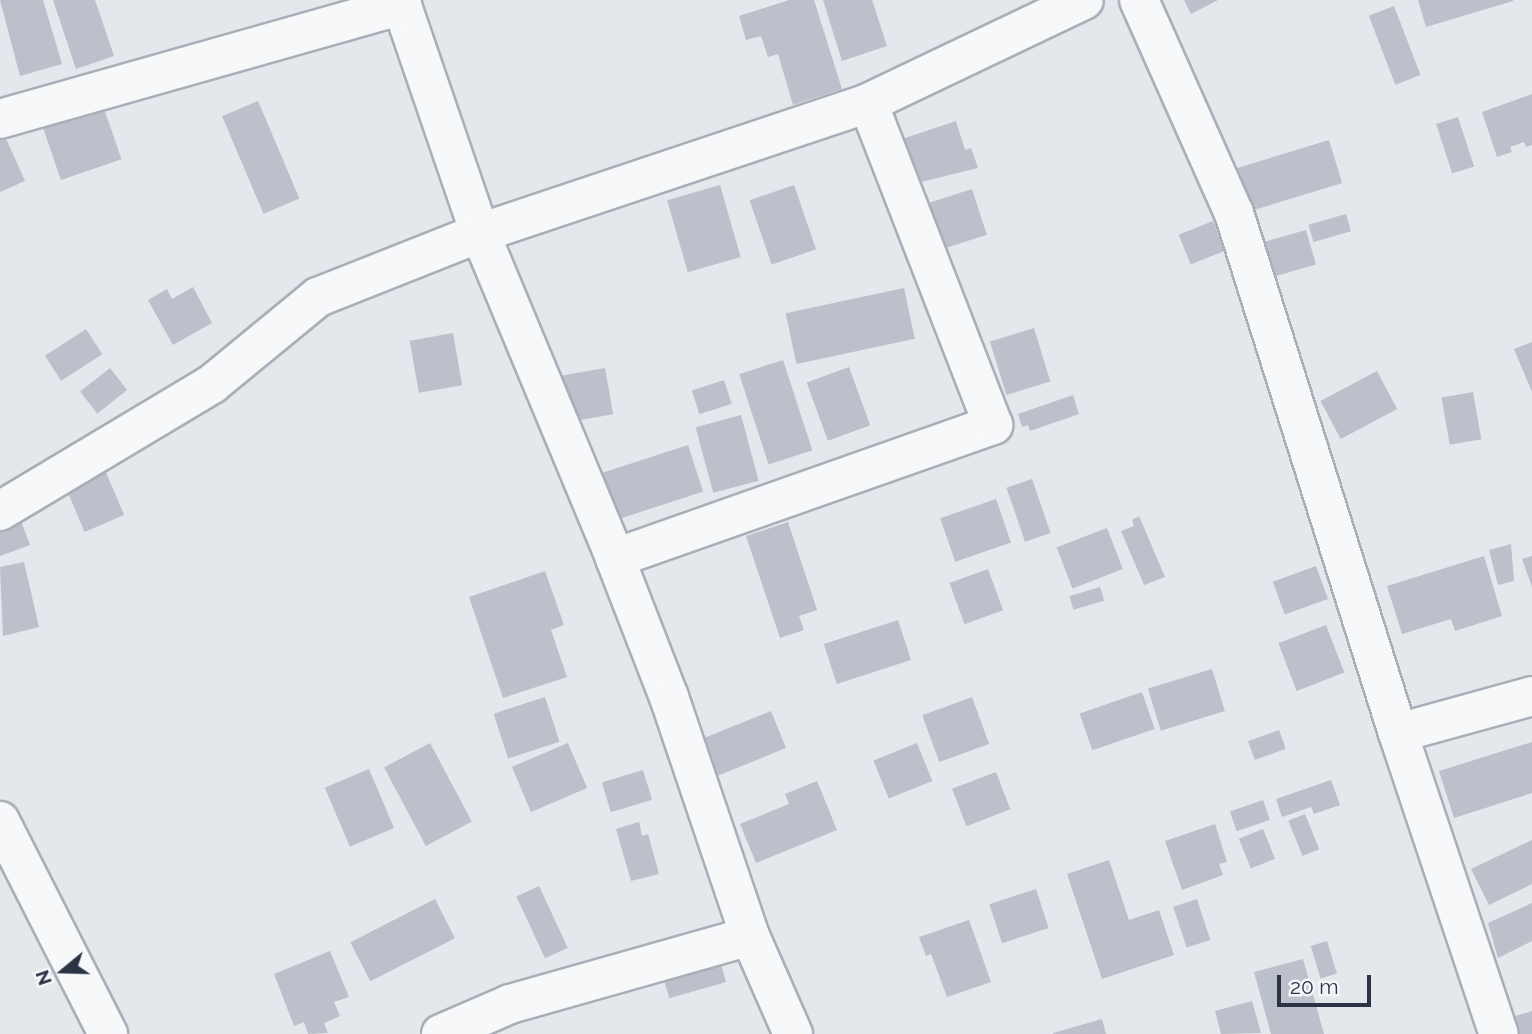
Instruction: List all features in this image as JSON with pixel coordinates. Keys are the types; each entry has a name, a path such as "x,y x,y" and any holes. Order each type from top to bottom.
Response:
{"street":[{"path":"0,511 212,384 318,297 480,233 868,103 1084,0"},
{"path":"1139,0 1234,213 1398,733 1499,1034"},
{"path":"0,119 401,2 480,233 615,558 669,697 750,936 793,1034"},
{"path":"615,558 837,476 993,425 868,103"},
{"path":"1398,733 1532,696"},
{"path":"0,821 107,1034"},
{"path":"441,1034 510,1004 750,936"}],"building":[{"path":"0,0 43,0 62,64 20,76"},
{"path":"53,0 95,0 114,56 76,69"},
{"path":"789,0 814,0 842,89 793,105 778,54 768,57 761,36 746,40 739,16"},
{"path":"823,0 872,0 887,46 842,61"},
{"path":"1184,0 1218,0 1191,14"},
{"path":"1418,0 1513,0 1513,1 1426,27"},
{"path":"1394,6 1421,75 1395,85 1369,16"},
{"path":"99,94 121,159 61,180 38,115"},
{"path":"1532,94 1532,145 1526,147 1524,142 1510,147 1512,152 1497,157 1482,112"},
{"path":"258,101 299,199 264,214 222,116"},
{"path":"1458,117 1474,166 1452,174 1436,124"},
{"path":"956,121 965,150 971,148 978,168 913,184 899,140"},
{"path":"3,132 25,181 0,192 0,133"},
{"path":"1329,140 1342,183 1246,213 1232,170"},
{"path":"720,185 741,257 688,272 667,200"},
{"path":"794,185 816,249 772,265 750,200"},
{"path":"972,189 987,235 941,249 926,204"},
{"path":"1346,214 1351,231 1313,242 1309,225"},
{"path":"1213,221 1225,251 1191,265 1179,235"},
{"path":"1306,230 1316,265 1270,278 1260,243"},
{"path":"193,287 212,323 173,345 148,300 167,289 172,299"},
{"path":"904,288 915,339 796,364 786,313"},
{"path":"1034,328 1050,382 1006,395 990,341"},
{"path":"86,329 102,354 61,381 45,356"},
{"path":"453,333 462,385 419,393 410,341"},
{"path":"1532,342 1532,392 1514,349"},
{"path":"783,360 812,450 769,465 739,374"},
{"path":"849,367 870,425 828,441 807,382"},
{"path":"110,368 127,390 97,413 80,391"},
{"path":"605,368 613,414 569,422 561,376"},
{"path":"1377,371 1397,409 1341,439 1320,401"},
{"path":"724,380 732,404 699,414 692,391"},
{"path":"1473,392 1481,439 1450,445 1441,398"},
{"path":"1073,395 1079,414 1030,431 1028,425 1022,427 1018,414"},
{"path":"741,415 759,481 713,493 696,427"},
{"path":"688,445 703,492 614,521 599,474"},
{"path":"105,470 124,515 85,532 65,487"},
{"path":"1032,479 1051,533 1025,542 1006,488"},
{"path":"996,499 1011,542 955,562 940,518"},
{"path":"1139,516 1165,577 1144,585 1121,531 1134,526 1132,520"},
{"path":"21,521 30,545 0,556 0,529"},
{"path":"788,522 817,610 799,616 804,630 780,638 746,536"},
{"path":"1107,528 1123,569 1072,588 1057,547"},
{"path":"1511,544 1514,581 1498,585 1489,550"},
{"path":"1484,556 1502,616 1455,631 1451,619 1402,634 1387,586"},
{"path":"1532,556 1532,587 1522,559"},
{"path":"24,562 39,627 3,636 0,567"},
{"path":"1316,566 1328,599 1285,615 1273,582"},
{"path":"988,569 1003,610 965,624 949,583"},
{"path":"545,571 564,625 551,630 567,677 503,698 469,597"},
{"path":"1100,587 1104,600 1073,610 1069,596"},
{"path":"898,620 911,660 837,684 824,644"},
{"path":"1326,625 1344,673 1297,691 1278,643"},
{"path":"1212,669 1225,711 1161,731 1148,689"},
{"path":"1142,692 1155,729 1092,750 1080,713"},
{"path":"545,697 560,742 508,758 494,714"},
{"path":"972,697 989,744 939,762 922,715"},
{"path":"771,711 786,748 716,776 701,739"},
{"path":"1279,730 1286,749 1255,760 1248,741"},
{"path":"1532,742 1532,793 1454,818 1439,771"},
{"path":"430,743 472,822 426,846 384,767"},
{"path":"568,743 587,788 531,812 512,767"},
{"path":"917,743 932,781 889,799 873,761"},
{"path":"369,769 394,828 350,847 325,788"},
{"path":"643,770 652,800 611,812 602,783"},
{"path":"996,772 1010,809 966,826 952,789"},
{"path":"1331,780 1340,805 1314,814 1311,807 1282,817 1276,799"},
{"path":"817,781 837,830 756,863 740,824 789,804 785,794"},
{"path":"1263,800 1270,820 1237,831 1230,811"},
{"path":"1305,814 1319,849 1303,856 1288,821"},
{"path":"639,822 642,836 648,834 659,874 631,881 616,829"},
{"path":"1215,824 1227,862 1219,864 1223,875 1182,890 1165,841"},
{"path":"1263,829 1275,859 1251,868 1239,839"},
{"path":"1532,840 1532,884 1489,905 1471,869"},
{"path":"1109,860 1129,920 1159,910 1174,955 1102,979 1067,874"},
{"path":"539,886 568,948 545,958 516,897"},
{"path":"1036,889 1049,928 1002,943 989,904"},
{"path":"435,899 455,938 370,981 350,942"},
{"path":"1197,899 1210,940 1187,948 1173,907"},
{"path":"1532,903 1532,941 1498,958 1488,923"},
{"path":"969,920 991,982 947,997 931,954 926,956 919,937"},
{"path":"1327,941 1337,974 1321,978 1311,946"},
{"path":"330,951 349,997 334,1002 340,1016 324,1023 328,1033 308,1034 304,1022 294,1026 274,974"},
{"path":"718,954 726,982 669,998 661,970"},
{"path":"1303,959 1324,1034 1271,1034 1254,972"},
{"path":"1252,1001 1261,1033 1221,1034 1215,1011"},
{"path":"1532,1011 1532,1034 1518,1034 1512,1017"},
{"path":"1102,1019 1106,1034 1053,1034 1053,1033"}]}
